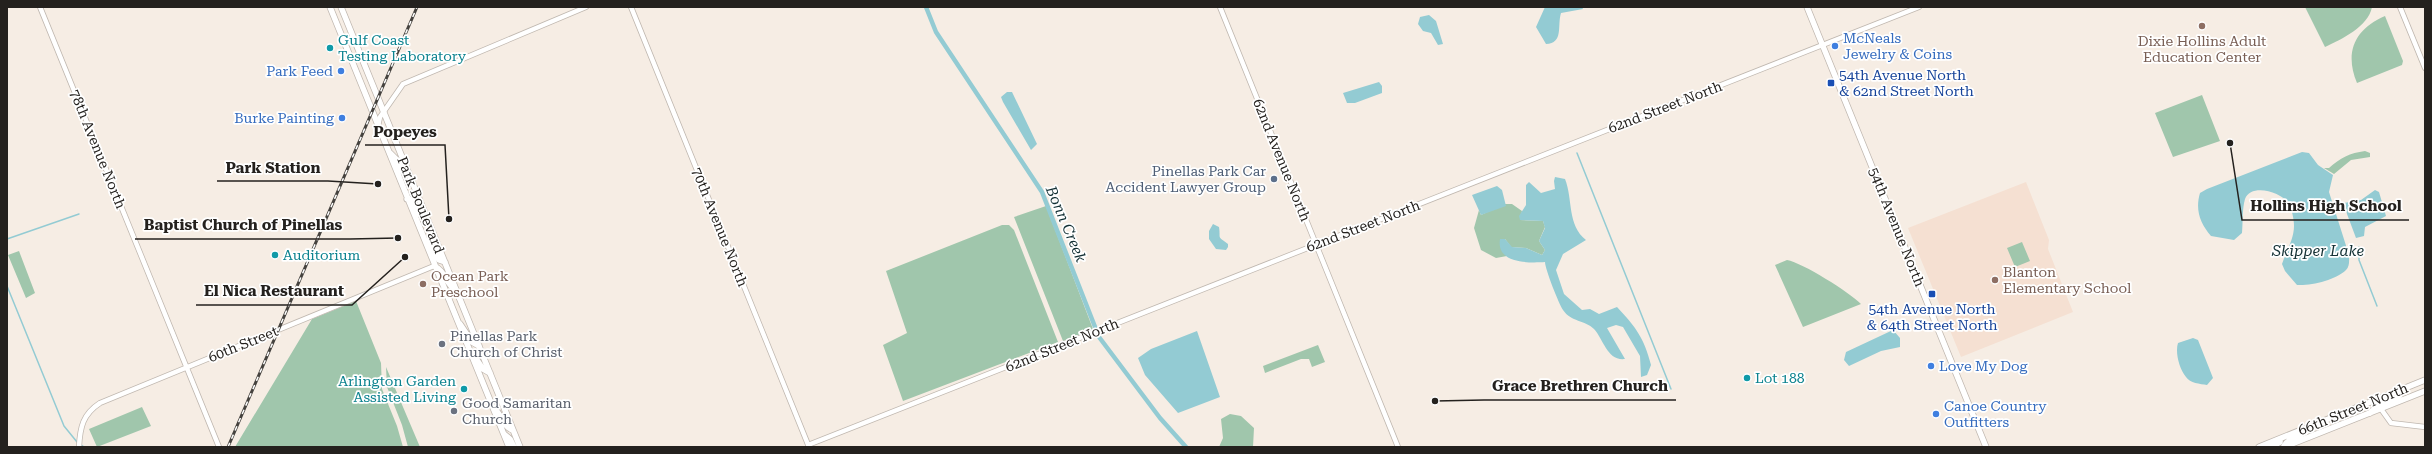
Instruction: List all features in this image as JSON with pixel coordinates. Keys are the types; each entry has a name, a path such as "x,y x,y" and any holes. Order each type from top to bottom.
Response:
{"main road":[{"name":"Park Boulevard","path":"330,7 434,266 509,447"},
{"name":"Park Boulevard","path":"340,7 520,447"},
{"name":"54th Avenue North","path":"1807,7 1986,447"},
{"path":"388,152 397,160 402,171 408,172"},
{"path":"408,199 412,200 420,214 426,218"},
{"path":"424,240 431,244 439,260 444,262"},
{"path":"434,266 440,269 448,283 457,291"},
{"path":"458,323 466,330 472,342 479,346"},
{"path":"469,350 476,356 483,369 490,373"},
{"name":"66th Street North","path":"2259,447 2425,380"},
{"path":"2370,413 2375,407 2400,396 2404,389"},
{"name":"66th Street North","path":"2284,447 2425,391"},
{"path":"493,407 499,413 506,426 513,430"},
{"path":"2284,447 2290,440 2310,431 2317,424"},
{"path":"504,434 510,439 514,447"},
{"path":"2271,447 2280,442 2280,438"}],"street":[{"name":"78th Avenue North","path":"40,7 219,447"},
{"path":"378,126 384,112 403,84 586,7"},
{"name":"70th Avenue North","path":"631,7 809,446"},
{"name":"62nd Avenue North","path":"1220,7 1398,447"},
{"name":"62nd Street North","path":"809,446 1316,244 1919,7"},
{"path":"2400,7 2425,68"},
{"name":"60th Street","path":"79,447 84,418 97,405 434,266"},
{"path":"2381,409 2391,423 2425,428"}],"shaded area":[{"name":"Blanton Elementary School","path":"2026,182 2049,240 2048,249 2073,312 1961,357 1908,228"}],"green space":[{"path":"2305,7 2372,7 2370,14 2365,21 2353,32 2325,47"},
{"path":"2385,16 2403,61 2402,65 2357,83 2353,72 2352,61 2352,52 2355,43 2366,28"},
{"path":"2202,95 2220,141 2173,157 2155,113"},
{"path":"2365,151 2370,153 2370,157 2351,160 2334,174 2324,168 2329,168 2337,161 2350,155"},
{"path":"1505,204 1512,204 1522,211 1520,220 1543,221 1545,227 1539,241 1545,250 1542,255 1526,248 1511,247 1505,239 1502,251 1507,256 1496,258 1481,250 1474,228 1479,210 1481,215"},
{"path":"1046,206 1093,329 1063,341 1014,217"},
{"path":"1002,225 1009,225 1014,230 1058,342 903,401 883,345 907,333 886,271"},
{"path":"2022,242 2030,261 2015,267 2007,248"},
{"path":"19,251 35,293 26,298 8,255"},
{"path":"1787,260 1804,266 1826,279 1847,292 1861,304 1803,327 1775,265"},
{"path":"356,301 381,363 382,389 397,426 403,447 235,447 312,319"},
{"path":"1318,345 1325,362 1312,367 1309,359 1301,359 1265,373 1263,366"},
{"path":"386,367 420,447 408,447 402,425 387,387"},
{"path":"142,407 151,426 97,447 89,429"},
{"path":"1230,414 1241,416 1254,428 1253,447 1219,447 1223,438 1221,419"}],"water":[{"path":"1545,7 1582,7 1583,9 1561,13 1558,37 1552,43 1546,44 1536,27"},
{"path":"1429,15 1436,21 1443,44 1438,45 1431,33 1423,31 1418,24 1420,17"},
{"path":"1379,82 1382,86 1382,93 1355,103 1347,103 1343,93"},
{"path":"1007,92 1012,92 1037,144 1031,150 1003,102 1001,97"},
{"name":"Skipper Lake","path":"2302,152 2309,153 2318,165 2333,175 2329,192 2349,255 2349,261 2346,270 2336,277 2316,283 2297,285 2285,271 2282,264 2294,231 2291,208 2284,199 2279,195 2259,190 2248,194 2244,203 2242,233 2234,240 2211,236 2201,221 2198,205 2200,193 2207,189"},
{"path":"1555,177 1565,179 1573,219 1580,234 1586,240 1563,254 1556,270 1564,294 1582,310 1590,309 1599,314 1617,307 1634,327 1642,340 1651,365 1647,375 1641,377 1640,356 1623,327 1616,325 1607,328 1625,359 1619,359 1614,357 1606,349 1594,329 1566,314 1558,301 1547,272 1545,262 1523,262 1508,258 1500,247 1500,239 1505,239 1512,247 1526,248 1542,255 1545,250 1539,241 1545,228 1543,221 1520,220 1519,216 1526,205 1526,185 1529,182 1541,193 1555,189"},
{"path":"1497,186 1502,190 1506,206 1481,215 1472,195"},
{"path":"2375,190 2379,192 2386,216 2365,227 2364,236 2356,238 2344,203 2361,200"},
{"path":"1213,224 1219,227 1220,237 1228,244 1226,250 1216,249 1209,239 1209,231"},
{"path":"1893,330 1900,338 1900,347 1881,351 1849,366 1844,360 1846,352"},
{"path":"1197,331 1220,397 1178,413 1145,375 1138,358 1151,349"},
{"path":"2193,338 2198,340 2213,378 2207,385 2195,383 2188,379 2180,365 2177,355 2178,343"}],"waterway":[{"name":"Bonn Creek","path":"926,7 936,32 1042,192 1099,337 1160,418 1186,447"},
{"path":"1577,153 1671,389"},
{"path":"7,239 79,214"},
{"path":"2359,247 2359,260 2377,306"},
{"path":"7,286 64,426 77,442"},
{"path":"80,444 84,447"}],"railway":[{"path":"228,447 417,7"}],"place":[{"name":"Dixie Hollins Adult Education Center","path":"2202,26"},
{"name":"McNeals Jewelry & Coins","path":"1835,46"},
{"name":"Gulf Coast Testing Laboratory","path":"330,48"},
{"name":"Park Feed","path":"341,71"},
{"name":"54th Avenue North & 62nd Street North","path":"1831,83"},
{"name":"Burke Painting","path":"342,118"},
{"name":"Hollins High School","path":"2230,143"},
{"name":"Pinellas Park Car Accident Lawyer Group","path":"1274,179"},
{"name":"Park Station","path":"378,184"},
{"name":"Popeyes","path":"449,219"},
{"name":"Baptist Church of Pinellas","path":"398,238"},
{"name":"Auditorium","path":"275,255"},
{"name":"El Nica Restaurant","path":"405,257"},
{"name":"Blanton Elementary School","path":"1995,280"},
{"name":"Ocean Park Preschool","path":"423,284"},
{"name":"54th Avenue North & 64th Street North","path":"1932,294"},
{"name":"Pinellas Park Church of Christ","path":"442,344"},
{"name":"Love My Dog","path":"1931,366"},
{"name":"Lot 188","path":"1747,378"},
{"name":"Arlington Garden Assisted Living","path":"464,389"},
{"name":"Grace Brethren Church","path":"1435,401"},
{"name":"Good Samaritan Church","path":"454,411"},
{"name":"Canoe Country Outfitters","path":"1936,414"}]}
